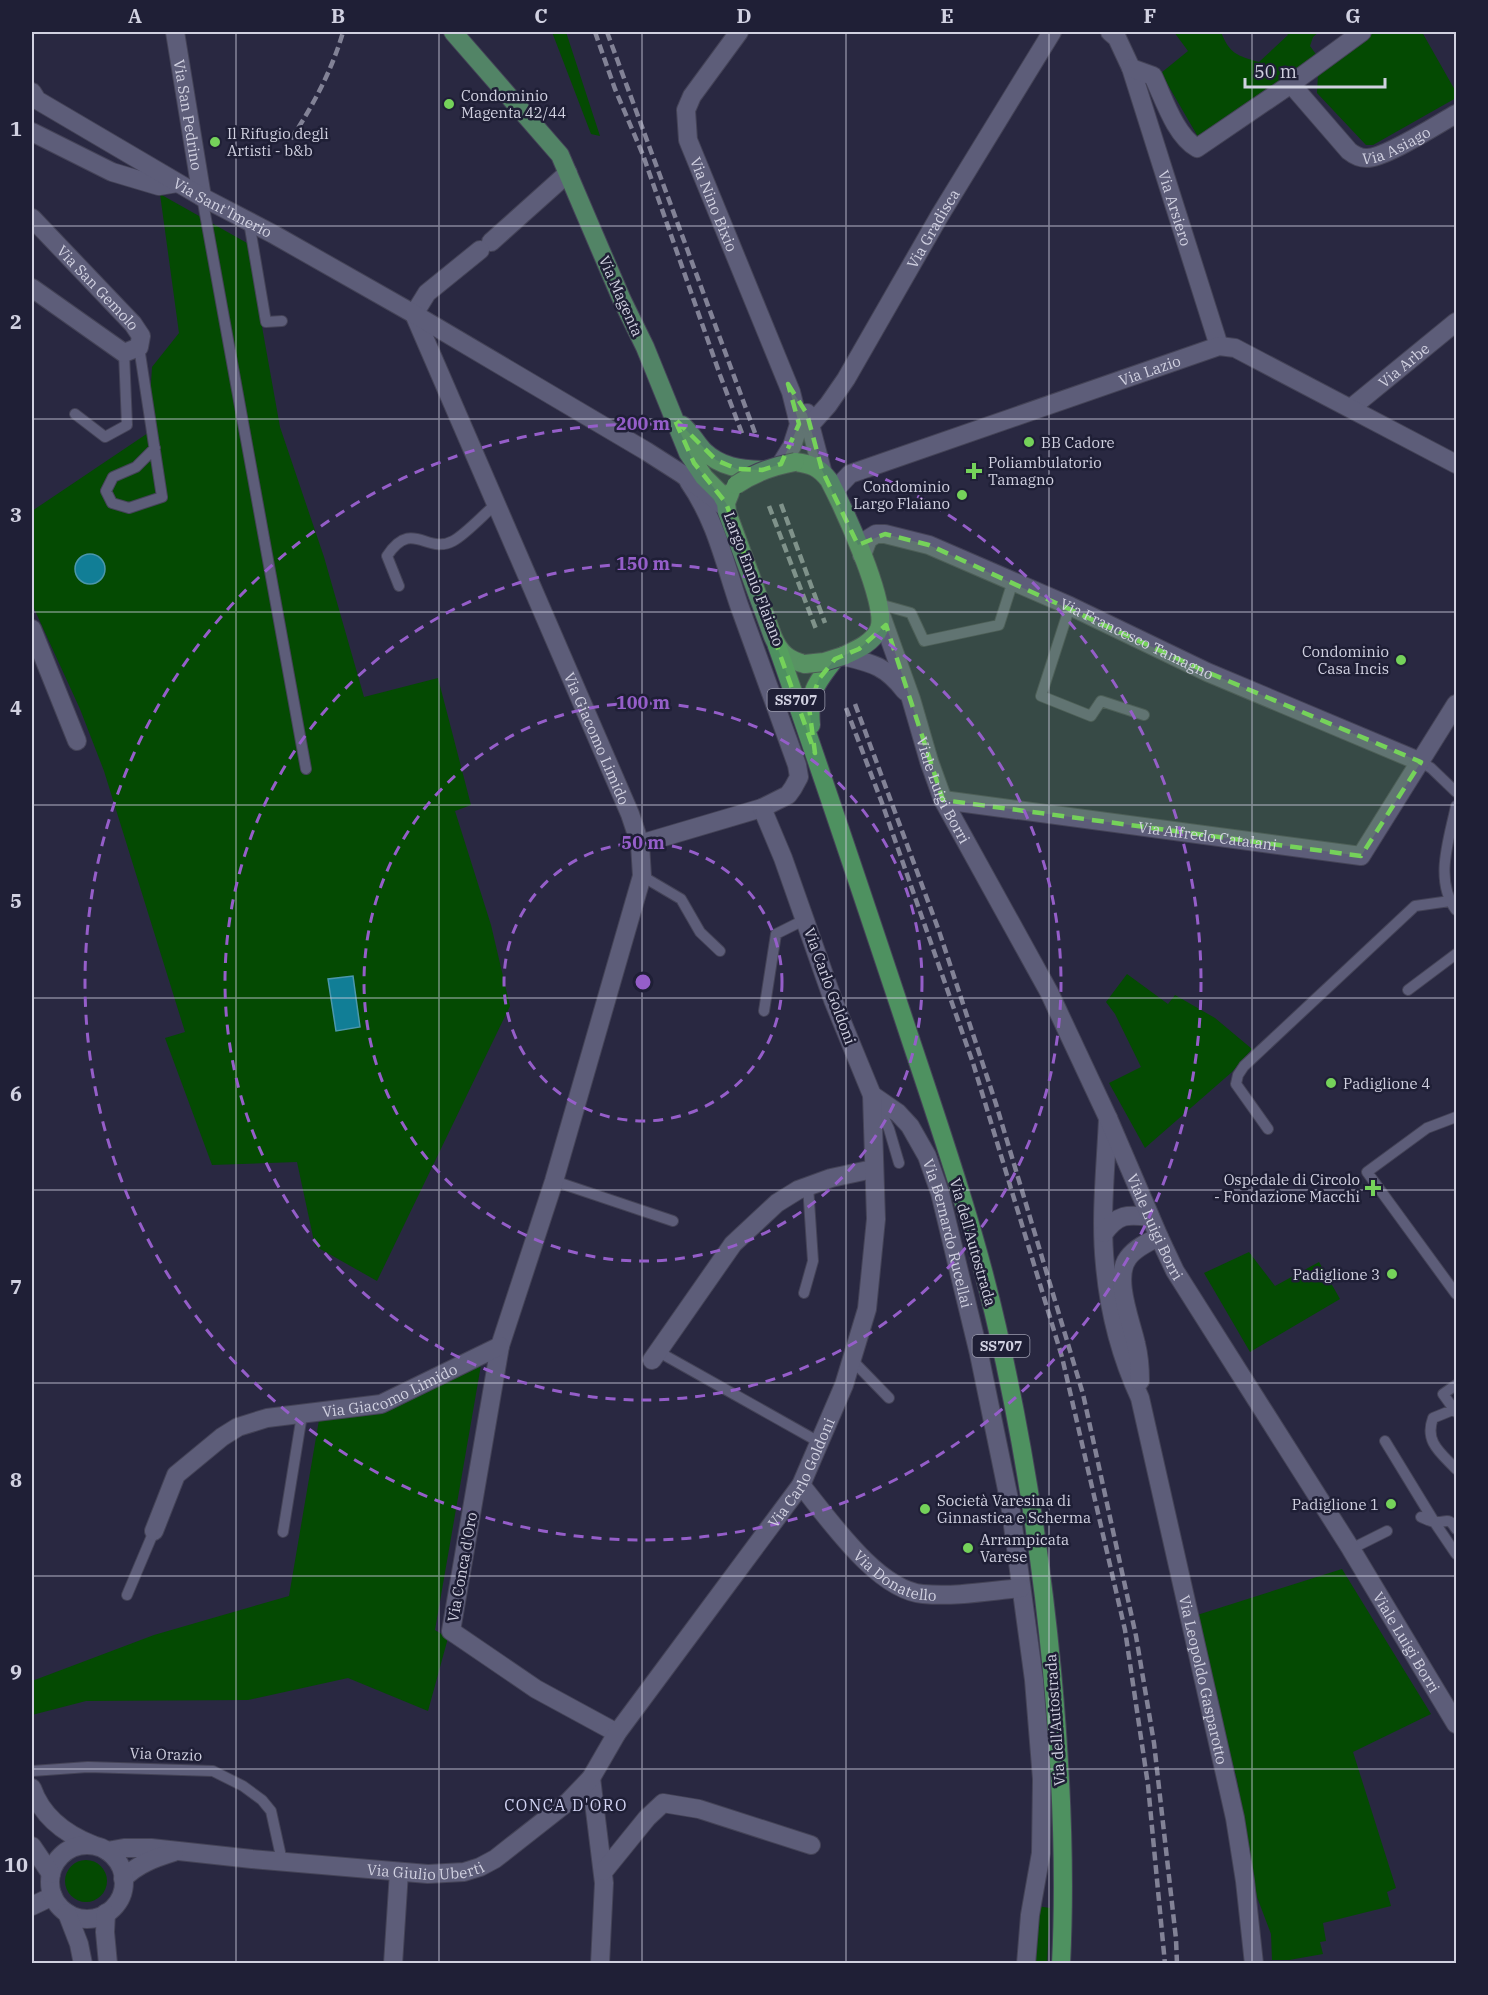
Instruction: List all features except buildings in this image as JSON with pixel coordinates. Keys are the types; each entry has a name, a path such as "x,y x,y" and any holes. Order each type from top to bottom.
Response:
{"highway":[{"name":"SS707","path":"777,646 815,753"},
{"name":"SS707","path":"815,753 809,706 811,697 819,679 839,658"},
{"name":"Via dell'Autostrada","path":"815,753 938,1122 968,1221 997,1325 1025,1460 1044,1589 1058,1731 1063,1880 1061,1964"}],"main road":[{"name":"Via Magenta","path":"453,32 560,155 694,463 721,494 726,505"},
{"name":"Via Magenta","path":"674,418 689,431 703,450 716,460 737,469 762,470"},
{"path":"788,463 813,464 822,470 835,490 862,555 880,610"},
{"name":"Largo Ennio Flaiano","path":"788,463 750,475 731,491 726,505 777,646 782,654 805,664 839,658 859,649 875,636 880,626 880,610"}],"street":[{"name":"Via San Pedrino","path":"175,32 202,197"},
{"name":"Via Nino Bixio","path":"739,32 692,96 686,110 688,140 788,384 799,424 788,463"},
{"name":"Via Gradisca","path":"811,424 846,379 940,215 1052,32"},
{"path":"1110,32 1117,38 1131,68 1154,76 1179,128 1190,143 1197,148 1362,32"},
{"name":"Via Arsiero","path":"1131,68 1219,346"},
{"name":"Via Asiago","path":"1291,84 1349,151 1359,158 1369,159 1388,151 1456,114"},
{"name":"Via Sant'Imerio","path":"34,97 177,183 414,314 685,476 726,505"},
{"path":"32,132 112,172 159,186 177,183"},
{"path":"414,314 427,293 568,173"},
{"name":"Via San Gemolo","path":"32,218 133,324 141,336 132,350 32,288"},
{"name":"Via Giacomo Limido","path":"154,1531 176,1475 222,1437 238,1427 267,1418 381,1404 500,1346 554,1181 642,876 640,844 625,804 414,314"},
{"name":"Via Arbe","path":"1351,408 1456,322"},
{"path":"1219,346 1234,348 1456,464"},
{"name":"Via Lazio","path":"835,490 850,474 1219,346"},
{"name":"Via Nino Bixio","path":"788,384 804,408 811,424 822,470"},
{"path":"640,844 762,808 788,795 798,782 799,771 739,604 715,527 704,504 685,476"},
{"name":"Via Francesco Tamagno","path":"862,555 868,538 876,534 885,534 929,545 1070,606 1207,672 1420,762"},
{"name":"Viale Luigi Borri","path":"880,610 943,800 1049,992 1180,1279 1455,1717"},
{"path":"32,629 77,741"},
{"name":"Viale Luigi Borri","path":"839,658 884,668 897,680 911,699"},
{"path":"1420,762 1456,704"},
{"name":"Via Alfredo Catalani","path":"943,800 1361,856 1420,762"},
{"name":"Via Carlo Goldoni","path":"618,1733 801,1485 844,1385 867,1309 876,1219 873,1096 833,1000 806,920 762,808"},
{"name":"Via Bernardo Rucellai","path":"873,1096 898,1113 910,1126 927,1156 940,1193 979,1354 1010,1504 1035,1680 1042,1779 1041,1853 1030,1915 1026,1964"},
{"name":"Via Leopoldo Gasparotto","path":"1108,1118 1104,1264 1112,1309 1130,1376 1140,1398"},
{"path":"655,1355 733,1244 777,1203 808,1186 831,1178 873,1169"},
{"path":"1104,1233 1113,1222 1121,1217 1133,1215 1150,1217"},
{"name":"Via Leopoldo Gasparotto","path":"1159,1237 1135,1250 1128,1257 1124,1265 1122,1286 1137,1347 1140,1398 1234,1818 1245,1881 1254,1964"},
{"name":"Via Conca d'Oro","path":"500,1346 451,1631 536,1689 618,1733"},
{"name":"Via Donatello","path":"801,1485 862,1558 894,1585 921,1594 953,1595 1021,1588"},
{"name":"Via Giulio Uberti","path":"101,1849 140,1847 399,1872 445,1874 480,1867 495,1859 569,1801 591,1778 618,1733"},
{"path":"591,1778 604,1871 600,1964"},
{"path":"32,1788 37,1804 51,1820 81,1840 101,1849 115,1858 121,1868 123,1879 120,1899 106,1913 87,1919 67,1913 59,1906 50,1886 55,1863 62,1854 72,1848 83,1845 101,1849"},
{"path":"604,1871 646,1818 663,1803 699,1809 811,1845"},
{"path":"32,1846 51,1874"},
{"name":"Via Giulio Uberti","path":"123,1879 131,1871 147,1862 176,1852"},
{"path":"393,1964 399,1872"},
{"path":"32,1906 53,1896"},
{"path":"67,1913 79,1944 83,1964"},
{"path":"106,1913 108,1964"}],"lane":[{"path":"202,197 306,769"},
{"path":"249,222 266,322 282,321"},
{"path":"75,414 105,438 127,425 132,350"},
{"path":"132,350 155,448 162,497 129,508 112,503 106,491 113,477 136,467 155,448"},
{"path":"399,586 387,556 396,542 408,538 441,544 453,541 496,504"},
{"path":"880,610 911,613 924,641 999,625 1013,581"},
{"path":"1070,606 1041,696 1091,716 1101,701 1144,715"},
{"path":"1420,762 1431,768 1456,792"},
{"path":"1268,1129 1236,1084 1238,1075 1244,1066 1415,906 1453,906 1443,873 1456,806"},
{"path":"642,876 681,899 700,932 720,951"},
{"path":"764,1011 776,934 806,920"},
{"path":"1408,990 1456,954"},
{"path":"873,1096 889,1129 899,1163"},
{"path":"1456,1117 1427,1128 1367,1172 1456,1294"},
{"path":"554,1181 673,1221"},
{"path":"804,1293 813,1261 808,1186"},
{"path":"655,1355 819,1442"},
{"path":"852,1360 890,1398"},
{"path":"1456,1385 1443,1394 1456,1411 1433,1418 1429,1430 1433,1443 1456,1469"},
{"path":"283,1532 302,1415"},
{"path":"1385,1441 1456,1554"},
{"path":"1420,1517 1435,1522 1445,1520 1452,1523 1456,1529"},
{"path":"127,1595 154,1531"},
{"path":"1351,1549 1387,1531"},
{"name":"Via Orazio","path":"32,1771 88,1767 213,1771 243,1786 262,1800 271,1811 282,1861"}],"highlighted area":[{"path":"788,384 807,414 822,470 858,545 885,534 929,545 1207,672 1421,762 1361,856 943,800 886,625 859,649 835,659 819,679 809,707 815,753 726,503 694,463 674,418 716,460 737,469 762,470 781,464 799,424"}],"green space":[{"path":"552,32 566,32 600,136 591,134"},
{"path":"1174,32 1221,32 1227,45 1235,53 1259,62 1288,35 1286,32 1319,32 1313,37 1310,46 1318,57 1201,142 1161,73 1188,51"},
{"path":"1367,32 1422,32 1456,92 1456,98 1373,145 1366,145 1317,93 1318,74"},
{"path":"160,194 247,243 280,427 324,557 364,697 438,678 471,805 455,811 491,925 510,1006 377,1281 315,1246 297,1162 212,1165 165,1038 185,1032 104,771 80,709 32,604 32,511 148,433 152,367 179,333"},
{"path":"1127,974 1168,1004 1175,995 1215,1018 1252,1049 1232,1072 1145,1148 1109,1083 1141,1067 1115,1014 1106,1002"},
{"path":"1249,1252 1275,1286 1319,1262 1340,1299 1250,1352 1204,1273"},
{"path":"481,1365 435,1630 448,1638 428,1711 348,1678 248,1700 86,1701 32,1715 32,1681 154,1635 289,1596 319,1420 389,1411"},
{"path":"1342,1569 1431,1714 1353,1752 1396,1888 1387,1892 1391,1906 1323,1923 1326,1941 1320,1942 1323,1954 1289,1960 1272,1960 1271,1934 1257,1897 1237,1780 1194,1616"},
{"path":"86,1860 101,1866 107,1881 101,1896 86,1902 71,1896 65,1881 71,1866"},
{"path":"1037,1906 1050,1908 1047,1963 1028,1964"}],"water":[{"path":"90,554 101,558 105,569 101,580 90,584 79,580 75,569 79,558"},
{"path":"353,976 360,1027 336,1031 328,979"}],"railway":[{"path":"291,139 321,87 343,32"},
{"path":"595,32 615,89 643,155 743,436"},
{"path":"607,32 755,433"},
{"path":"781,504 825,623"},
{"path":"769,506 816,629"},
{"path":"855,704 939,931 996,1104 1083,1394 1136,1636 1154,1743 1177,1964"},
{"path":"846,708 882,803 973,1063 1062,1357 1125,1630 1148,1785 1165,1964"}],"place":[{"name":"Condominio Magenta 42/44","path":"449,104"},
{"name":"Il Rifugio degli Artisti - b&b","path":"215,142"},
{"name":"BB Cadore","path":"1029,442"},
{"name":"Poliambulatorio Tamagno","path":"974,471"},
{"name":"Condominio Largo Flaiano","path":"962,495"},
{"name":"Condominio Casa Incis","path":"1401,660"},
{"name":"Padiglione 4","path":"1331,1083"},
{"name":"Ospedale di Circolo - Fondazione Macchi","path":"1373,1188"},
{"name":"Padiglione 3","path":"1392,1274"},
{"name":"Padiglione 1","path":"1391,1504"},
{"name":"Società Varesina di Ginnastica e Scherma","path":"925,1509"},
{"name":"Arrampicata Varese","path":"968,1548"}],"district":[{"name":"CONCA D'ORO","path":"566,1805"}]}
